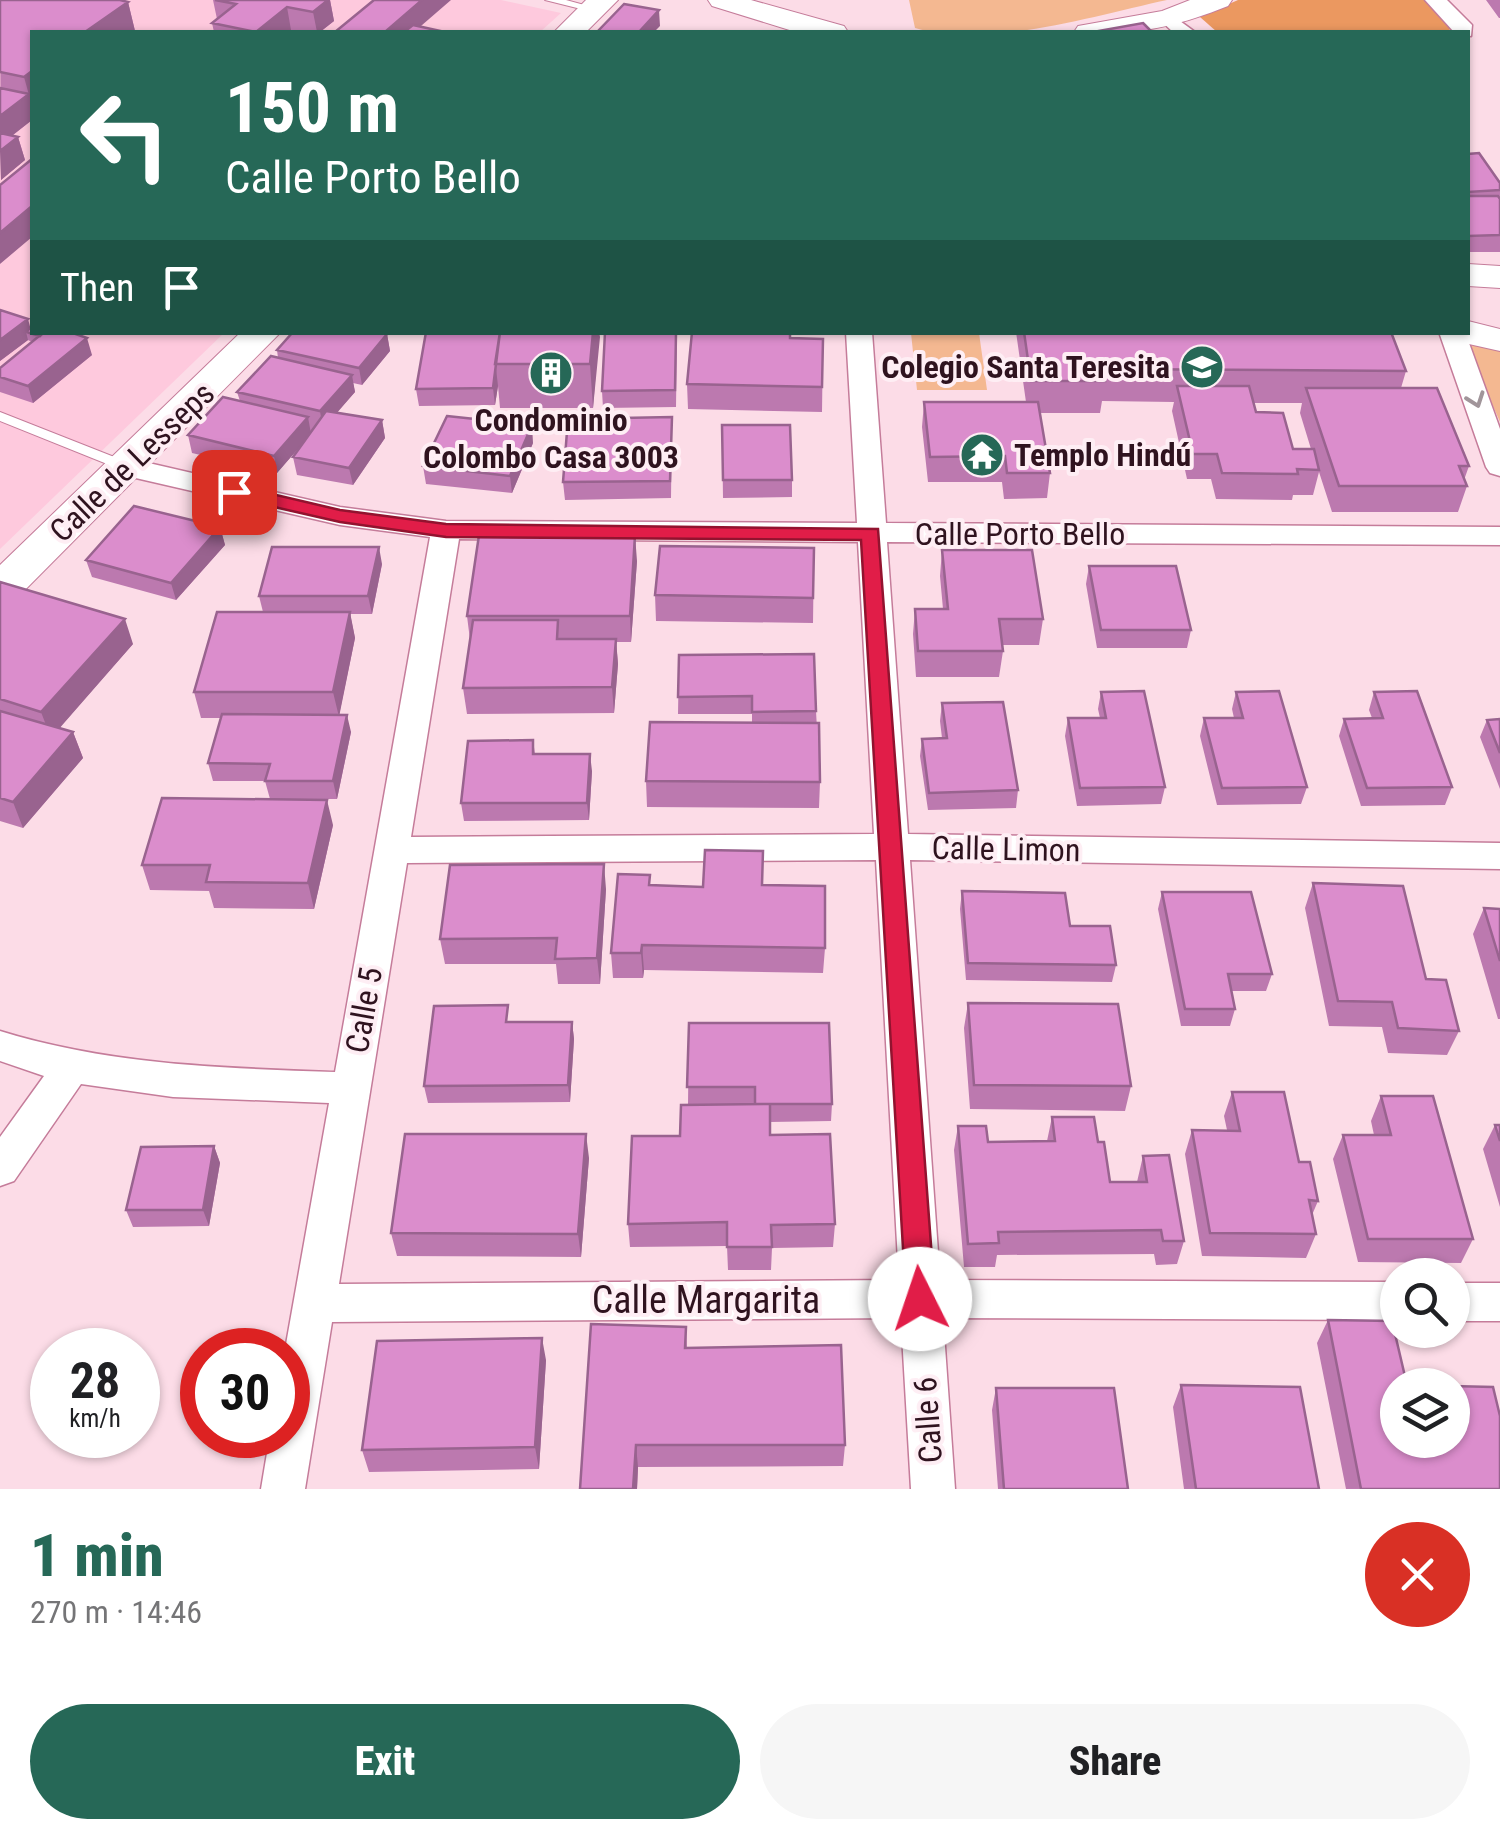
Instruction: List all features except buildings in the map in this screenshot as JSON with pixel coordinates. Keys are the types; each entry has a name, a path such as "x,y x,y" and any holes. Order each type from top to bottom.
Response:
{"main road":[{"path":"723,0 826,30"},
{"path":"1118,30 1177,26 1217,0"},
{"path":"571,30 598,4"},
{"path":"1470,274 1500,277"},
{"path":"1470,333 1500,340"},
{"name":"Calle de Lesseps","path":"0,590 260,335"}],"street":[{"path":"1435,0 1463,30"},
{"name":"Calle 6","path":"858,335 932,1489"},
{"path":"1453,335 1500,468"},
{"name":"Calle Porto Bello","path":"126,467 340,516 446,530 1500,536"},
{"name":"Calle 5","path":"284,1489 446,530"},
{"name":"Calle Limon","path":"391,850 892,847 1500,856"},
{"path":"0,1046 70,1069 146,1080 351,1088"},
{"path":"0,1169 70,1069"},
{"name":"Calle Margarita","path":"315,1303 1380,1301"},
{"path":"1470,1302 1500,1302"}],"lane":[{"path":"550,0 598,4"},
{"path":"0,416 126,467"}],"shaded area":[{"path":"0,0 501,0 561,13 542,30 30,30 30,335 222,335 0,549"},
{"path":"909,0 1167,0 1028,30 915,28"},
{"path":"1238,0 1426,0 1449,24 1450,30 1215,30 1200,17"},
{"path":"911,335 979,335 987,390 917,390"},
{"path":"1465,342 1500,347 1500,422"}],"place":[{"name":"Colegio Santa Teresita","path":"1202,367"},
{"name":"Condominio Colombo Casa 3003","path":"551,373"},
{"name":"Templo Hindú","path":"982,455"}],"route":[{"path":"234,492 340,516 446,530 871,534 920,1299"}]}
